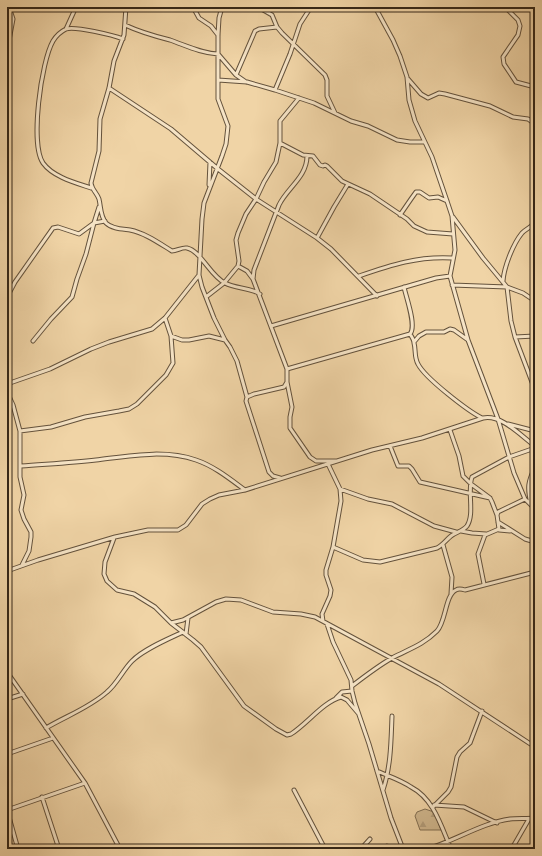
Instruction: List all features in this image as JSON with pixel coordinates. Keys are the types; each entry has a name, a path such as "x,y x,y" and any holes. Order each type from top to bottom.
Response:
{"street":[{"path":"7,51 13,19 9,7"},
{"path":"66,29 76,7"},
{"path":"91,188 92,176 99,151 100,119 109,88 114,61 123,39 126,7"},
{"path":"193,7 199,18 211,26 218,35"},
{"path":"222,7 219,18 218,35 218,99 228,126 226,144 218,169 209,186 204,203 199,275 206,297 224,340 238,361 247,397 246,405 269,472 273,476 280,478"},
{"path":"258,7 272,15 277,27 327,78 327,96 335,113"},
{"path":"275,90 290,54 300,24 311,7"},
{"path":"375,7 393,40 407,77 409,100 415,121 432,157 452,216 454,250 450,276 468,340 498,419 508,457 524,499 532,506"},
{"path":"505,7 518,20 520,26 518,34 503,57 504,64 518,83 535,87"},
{"path":"125,26 198,51 218,54 236,75 247,82"},
{"path":"236,75 255,31 259,29 277,27"},
{"path":"123,39 109,34 66,29 53,40 46,59 39,104 38,149 40,157 48,168 70,180 91,188 98,198 99,207 105,221 111,226 132,230 172,251 183,248 188,249 200,258 224,283 260,294"},
{"path":"407,77 421,94 428,98 439,93 445,94 490,106 513,117 528,119 535,124"},
{"path":"218,80 247,82 275,90 299,98 351,121 368,126 397,140 424,142"},
{"path":"109,88 171,129 256,199 317,238 335,252 377,296"},
{"path":"206,297 224,283 238,266 239,260 236,240 238,233 246,214 276,162 280,143 280,121 299,98"},
{"path":"280,143 307,156 313,156 320,165 326,165 348,184 370,194 400,216 407,219 414,226 427,232 453,234"},
{"path":"253,279 257,261 283,198 303,172 306,166 307,156"},
{"path":"209,186 210,162"},
{"path":"317,238 348,184"},
{"path":"400,216 416,192 420,192 429,198 438,197 447,201"},
{"path":"33,341 72,297 99,207"},
{"path":"452,216 483,258 507,287 511,321 515,337 535,390"},
{"path":"7,297 15,282 53,228 58,227 79,234 94,223 105,221"},
{"path":"503,281 506,265 515,246 522,234 535,223"},
{"path":"359,276 413,260 452,258"},
{"path":"238,266 247,271 253,279 260,294 287,369 287,382 292,407 290,428 313,460 338,461"},
{"path":"7,384 50,369 109,342 152,329 165,318 199,275"},
{"path":"271,326 436,278 450,276"},
{"path":"452,285 507,287 523,293 535,301"},
{"path":"287,369 410,334 413,331 413,324 404,287"},
{"path":"20,431 50,427 85,417 119,411 133,406 143,398 171,367 173,357 171,336 165,318"},
{"path":"414,342 419,336 426,332 444,332 450,329 454,330 468,340"},
{"path":"410,334 414,342 416,360 419,366 468,410 482,418"},
{"path":"171,336 182,340 209,336 224,340"},
{"path":"515,337 535,336"},
{"path":"247,397 284,387 287,382"},
{"path":"7,392 13,405 20,431 20,477 24,495 21,510 31,532 29,551 22,565"},
{"path":"7,571 22,565 148,530 178,530 186,525 199,507 210,499 219,495 245,490 372,450 450,430 482,418 488,417 498,419 535,447"},
{"path":"506,424 535,432"},
{"path":"450,430 459,456 463,476 490,498 497,516 499,530"},
{"path":"390,446 398,466 409,466 420,482 470,495 490,498"},
{"path":"461,531 469,521 472,477 508,457 535,447"},
{"path":"20,466 156,454 180,456 206,464 245,490"},
{"path":"323,622 322,614 331,590 326,575 326,570 333,547 341,501 340,489 328,464"},
{"path":"535,467 528,484 529,494 535,513"},
{"path":"340,489 368,499 392,504 434,526 456,532 461,531 486,534 499,530 511,531"},
{"path":"497,516 498,512 524,499"},
{"path":"498,522 511,531 535,542"},
{"path":"333,547 363,560 380,562 437,548 443,545 456,532"},
{"path":"484,584 478,554 486,534"},
{"path":"115,538 106,562 104,574 107,581 117,590 134,594 159,610 171,623 201,647 244,706 276,729 287,735 291,734 342,692 352,691"},
{"path":"443,545 452,576 451,596"},
{"path":"352,686 391,658 422,644 438,630 442,624 454,590 465,590 535,572"},
{"path":"452,583 459,589"},
{"path":"171,623 178,622 189,617 216,602 231,599 241,600 273,612 301,614 315,617 439,684 535,747"},
{"path":"185,633 189,617"},
{"path":"327,624 333,642 351,680 352,691 358,713 391,818 403,849"},
{"path":"46,728 89,705 108,692 129,665 142,653 185,633"},
{"path":"7,672 85,783 120,849"},
{"path":"7,699 23,694"},
{"path":"336,698 344,698 358,713"},
{"path":"433,806 448,792 451,787 456,757 470,743 482,711"},
{"path":"383,790 388,776 392,716"},
{"path":"7,754 53,738"},
{"path":"377,771 413,787 422,794 433,806 451,849"},
{"path":"18,849 7,810 85,783"},
{"path":"294,790 325,849"},
{"path":"42,797 59,849"},
{"path":"433,806 464,807 497,823"},
{"path":"427,849 448,842 480,828 510,819 535,818"},
{"path":"512,849 529,819"},
{"path":"361,849 370,839"},
{"path":"388,846 396,849"}],"green space":[{"path":"425,809 434,812 441,830 420,830 415,816 417,812"}]}
